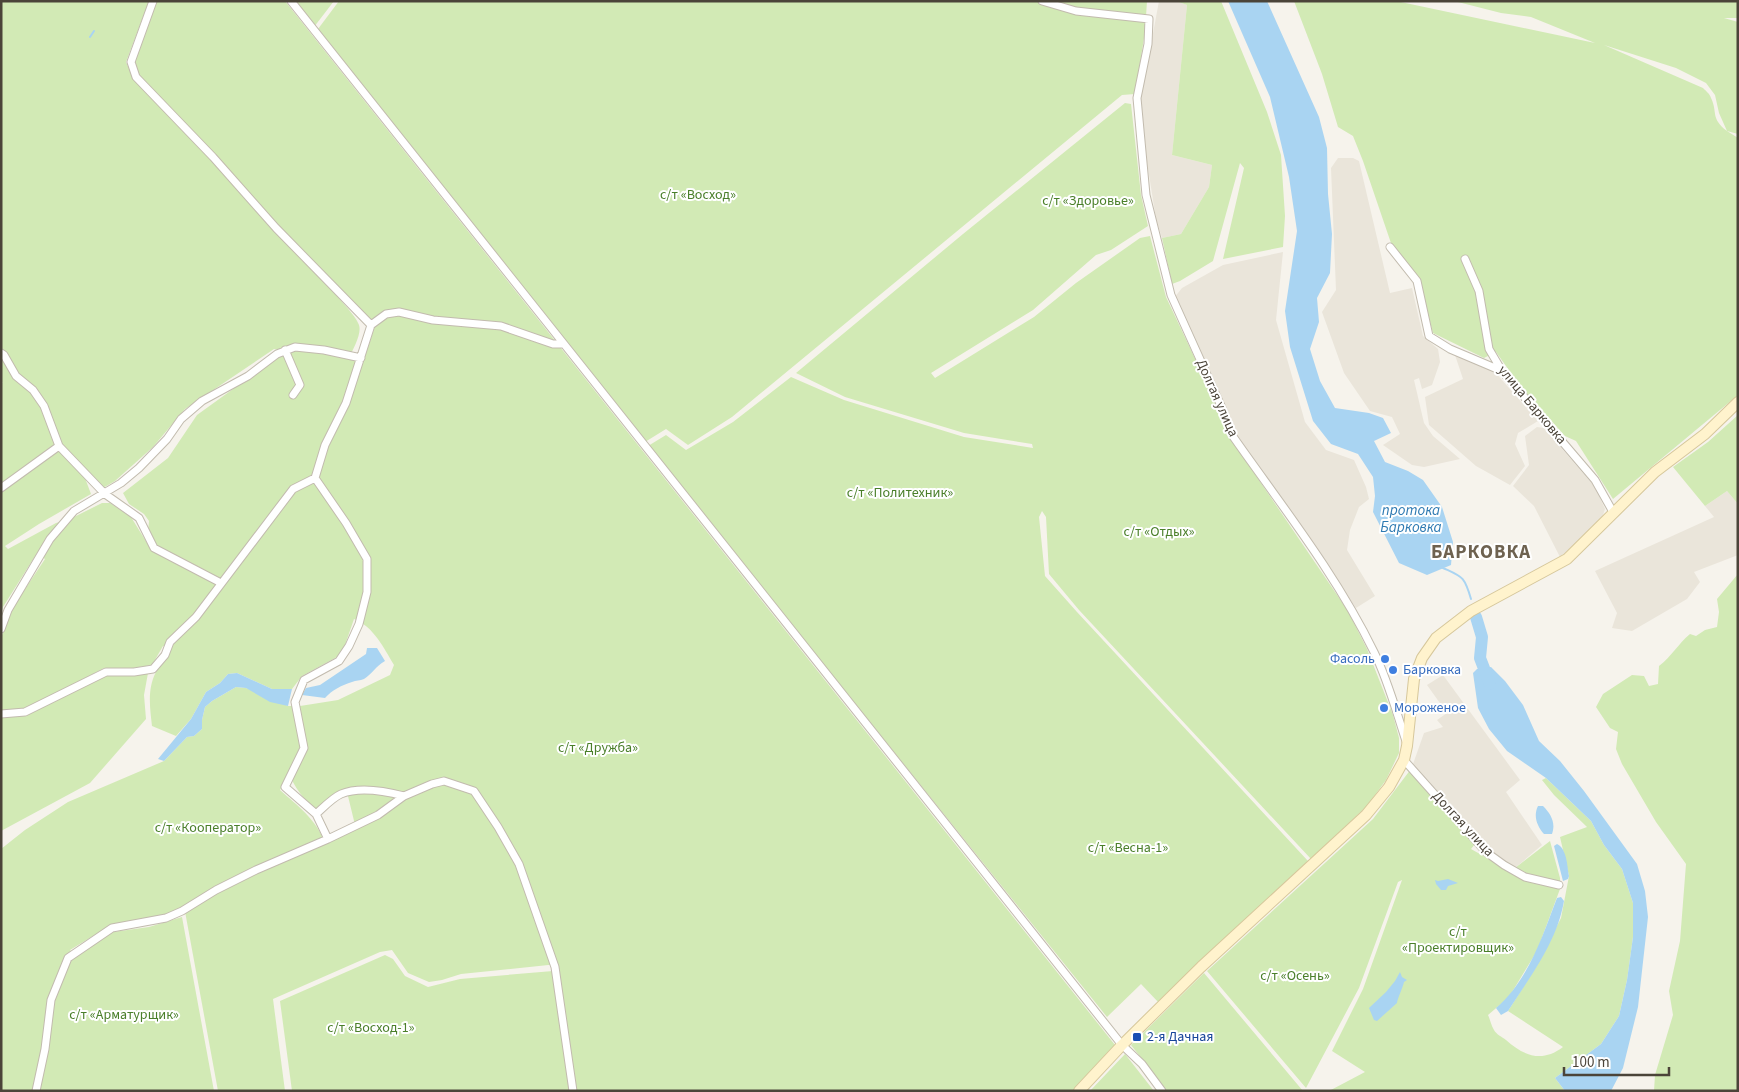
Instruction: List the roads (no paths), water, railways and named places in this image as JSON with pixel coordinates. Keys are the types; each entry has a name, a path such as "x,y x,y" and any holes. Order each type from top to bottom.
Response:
{"main road":[{"path":"1079,1091 1122,1045 1215,954 1366,815 1389,787 1404,760 1414,679 1422,658 1436,638 1471,611 1567,559 1655,472 1705,434 1738,402"}],"street":[{"path":"153,1 131,62 136,77 213,157 276,228 371,325"},
{"path":"291,1 562,344 1122,1045 1142,1064 1162,1091"},
{"name":"Долгая улица","path":"1042,1 1076,11 1149,19 1148,44 1137,98 1146,196 1171,295 1232,435 1300,532 1354,614 1375,654 1392,697 1407,746"},
{"path":"1390,248 1417,281 1429,336 1450,349 1502,372"},
{"name":"улица Барковка","path":"1465,259 1479,292 1489,349 1502,372 1595,480 1613,512"},
{"path":"1,714 25,712 106,672 153,669 165,655 170,642 196,617 293,489 315,478 325,445 346,403 371,325 386,314 398,312 433,320 501,326 553,344 562,344"},
{"path":"1,629 8,610 50,539 74,511 105,494 145,463 167,439 181,419 202,401 248,376 285,350 295,347 324,350 361,358"},
{"path":"285,350 300,385 294,395"},
{"path":"1,353 16,376 33,390 44,406 59,446 105,494 138,518 154,548 221,584"},
{"path":"1,488 59,446"},
{"path":"315,478 346,523 367,559 367,592 359,624 349,646 339,661 304,680 295,702 304,748 285,787 316,814 328,839"},
{"name":"Долгая улица","path":"1404,760 1486,852 1525,877 1559,885"},
{"path":"36,1091 45,1049 51,1000 68,958 112,928 166,918 182,911 216,890 256,870 378,815 404,796 444,781 474,792 498,827 518,864 555,967 573,1091"},
{"path":"316,814 341,794 356,791 383,790 404,796"}],"water":[{"name":"протока Барковка","path":"1228,1 1267,1 1319,117 1327,148 1328,194 1332,234 1330,273 1317,298 1319,322 1310,349 1320,381 1335,408 1369,413 1383,418 1391,433 1374,441 1385,462 1408,471 1423,480 1442,507 1453,542 1451,565 1427,575 1399,563 1373,512 1375,496 1373,477 1358,454 1331,444 1313,421 1290,347 1285,311 1297,231 1289,177 1270,97"},
{"path":"367,648 377,648 385,661 367,677 341,686 325,698 302,695 306,688 320,685 366,654"},
{"path":"1491,667 1505,681 1523,705 1539,741 1560,761 1584,791 1637,864 1645,891 1648,917 1638,1007 1623,1068 1611,1091 1565,1091 1555,1078 1601,1044 1619,1016 1627,980 1633,937 1633,903 1622,869 1604,845 1591,821 1546,778 1507,751 1489,729 1478,708 1473,673 1477,669"},
{"path":"237,673 272,689 292,689 288,706 270,702 246,688 236,687 205,707 202,729 194,736 187,737 164,761 158,759 191,719 206,692 220,683 228,674"},
{"path":"1538,806 1543,806 1550,815 1553,822 1552,834 1544,834 1539,828 1536,817"},
{"path":"1557,844 1565,853 1567,862 1569,876 1568,879 1563,881 1554,846"},
{"path":"1448,879 1458,883 1448,886 1446,890 1441,890 1435,880 1438,881"},
{"path":"1561,897 1564,901 1560,916 1542,959 1508,1011 1501,1015 1496,1008 1517,985 1525,972 1540,943 1557,898"},
{"path":"1400,972 1402,977 1407,980 1404,982 1397,1003 1377,1021 1374,1020 1369,1008 1386,992"}],"waterway":[{"path":"90,37 94,31"},
{"path":"1441,567 1454,573 1464,581 1471,599"},
{"path":"1476,617 1482,637 1480,658 1490,684"}],"place":[{"name":"Фасоль","path":"1385,659"},
{"name":"Барковка","path":"1393,670"},
{"name":"Мороженое","path":"1384,708"},
{"name":"2-я Дачная","path":"1137,1037"}],"district":[{"name":"БАРКОВКА","path":"1481,552"}],"park label":[{"name":"с/т «Восход»","path":"698,195"},
{"name":"с/т «Здоровье»","path":"1088,201"},
{"name":"с/т «Политехник»","path":"900,493"},
{"name":"с/т «Отдых»","path":"1159,532"},
{"name":"с/т «Дружба»","path":"598,748"},
{"name":"с/т «Кооператор»","path":"208,828"},
{"name":"с/т «Весна-1»","path":"1128,848"},
{"name":"с/т «Проектировщик»","path":"1458,940"},
{"name":"с/т «Осень»","path":"1295,976"},
{"name":"с/т «Арматурщик»","path":"124,1015"},
{"name":"с/т «Восход-1»","path":"371,1028"}]}
